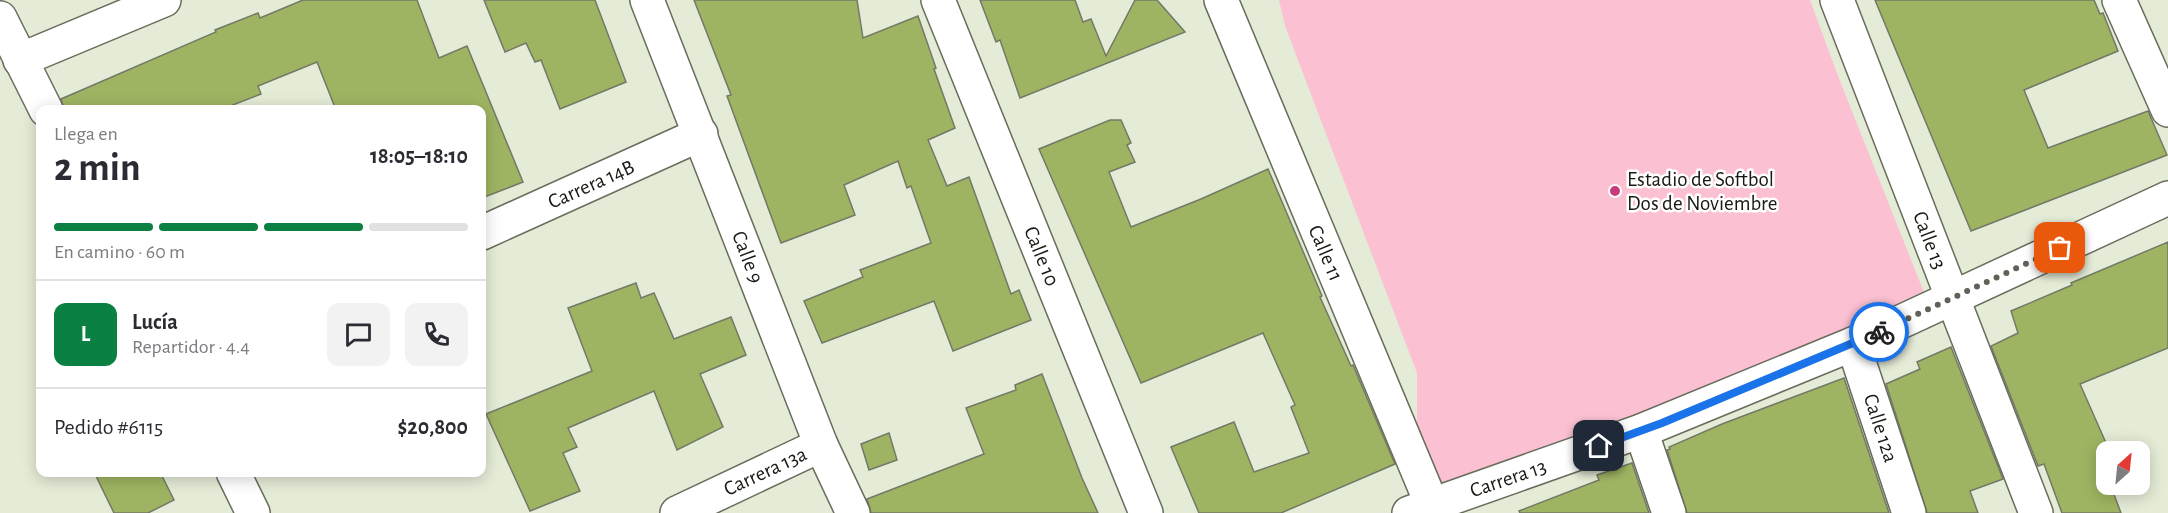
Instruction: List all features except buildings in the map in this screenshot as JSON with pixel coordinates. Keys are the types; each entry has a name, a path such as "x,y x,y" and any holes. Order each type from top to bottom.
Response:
{"street":[{"path":"20,60 164,0"},
{"name":"Calle 9","path":"647,0 821,445 853,513"},
{"name":"Calle 10","path":"938,0 1146,513"},
{"name":"Calle 11","path":"1221,0 1420,509"},
{"name":"Calle 13","path":"1837,0 2036,513"},
{"path":"2120,0 2168,110"},
{"path":"0,18 43,105"},
{"name":"Carrera 14B","path":"486,231 701,134"},
{"name":"Carrera 13","path":"1420,509 1641,431 1853,344 2168,198"},
{"name":"Calle 12a","path":"1853,344 1909,513"},
{"path":"1641,431 1669,513"},
{"name":"Carrera 13a","path":"677,513 821,445"},
{"path":"235,477 253,513"}],"shaded area":[{"name":"Estadio de Softbol Dos de Noviembre","path":"1279,0 1810,0 1929,305 1438,492 1417,436 1417,373 1285,26"}],"way so far":[{"path":"1879,332 2060,248"}],"place":[{"name":"Estadio de Softbol Dos de Noviembre","path":"1615,191"}],"route":[{"path":"1599,446 1662,423 1879,332"}]}
